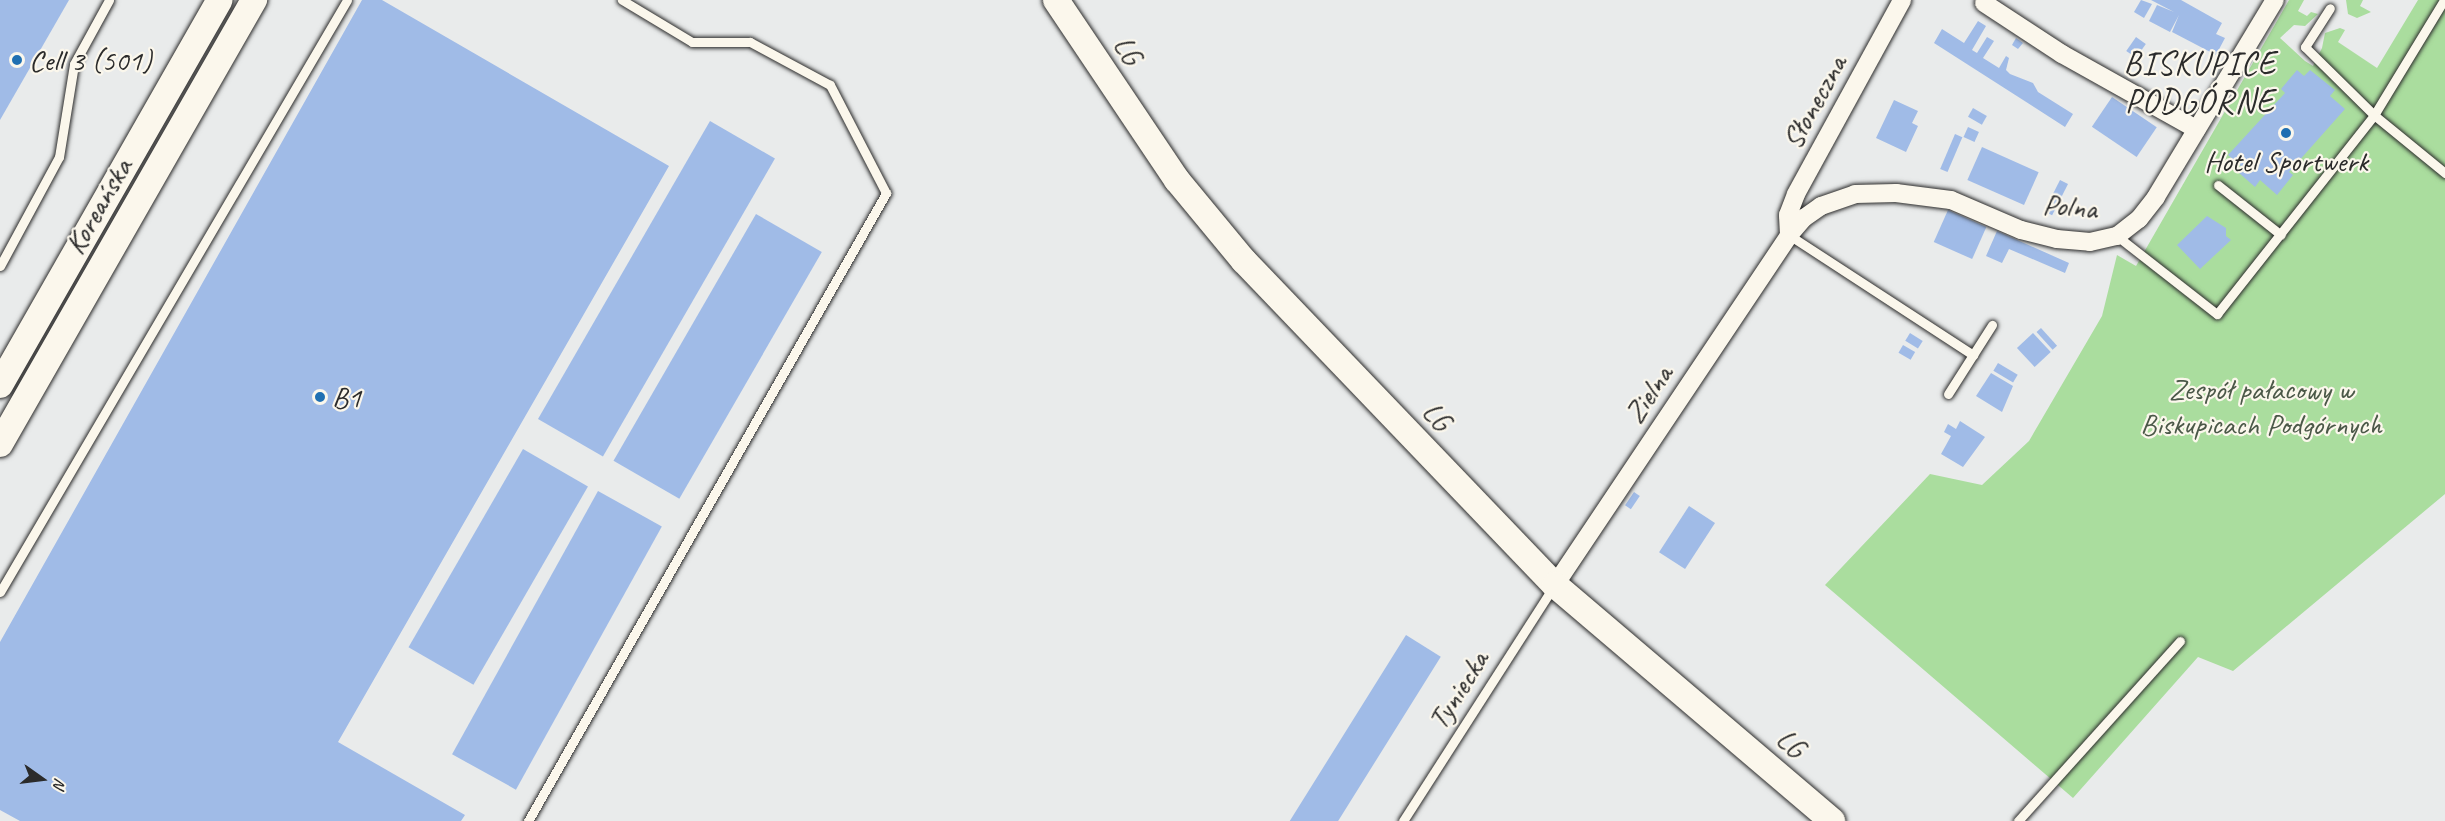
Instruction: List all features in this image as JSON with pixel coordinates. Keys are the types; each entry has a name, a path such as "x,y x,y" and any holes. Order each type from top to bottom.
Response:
{"main road":[{"name":"Koreańska","path":"0,386 220,0"},
{"name":"Koreańska","path":"0,444 254,0"},
{"name":"LG","path":"1056,0 1177,180 1244,261 1555,585 1832,821"}],"street":[{"name":"Słoneczna","path":"1789,235 1788,215 1796,194 1902,0"},
{"name":"Polna","path":"1789,235 1804,218 1837,200 1855,194 1896,193 1951,200 2021,230 2057,239 2090,242 2117,236 2139,219 2157,197 2275,0"},
{"path":"1984,3 2062,54 2196,129"},
{"name":"Zielna","path":"1555,585 1789,235"}],"lane":[{"path":"0,266 59,157 74,64 109,0"},
{"path":"0,592 347,0"},
{"path":"528,821 886,193 830,85 750,42 692,42 622,0"},
{"path":"2117,236 2217,314 2374,115 2445,0"},
{"path":"2330,8 2305,47 2374,115 2445,173"},
{"path":"2218,185 2281,235"},
{"path":"1789,235 1973,355"},
{"path":"1948,394 1992,325"},
{"name":"Tyniecka","path":"1403,821 1555,585"},
{"path":"2018,821 2180,641"}],"green space":[{"name":"Zespół pałacowy w Biskupicach Podgórnych","path":"2289,0 2304,0 2298,11 2307,16 2311,12 2318,14 2305,26 2294,25 2280,38 2305,61 2313,66 2322,48 2325,33 2340,28 2345,30 2338,42 2377,68 2418,0 2445,0 2445,494 2233,671 2198,657 2073,798 1825,585 1930,474 1982,485 2029,441 2102,316 2117,255 2136,266"},
{"path":"2346,0 2363,0 2360,6 2371,12 2357,18 2348,14"}],"building":[{"name":"Cell 3 (501)","path":"0,0 69,0 0,120"},
{"name":"B1","path":"362,0 382,0 669,166 338,742 465,815 461,821 20,821 0,810 0,642"},
{"path":"2141,0 2152,4 2144,18 2134,12"},
{"path":"2151,0 2181,0 2222,23 2216,34 2225,38 2216,55 2172,32 2179,15 2170,32 2149,21 2157,5 2174,12"},
{"path":"1978,21 1986,26 1972,50 1977,53 1987,37 1994,41 1983,58 1999,68 2006,56 2009,58 2006,70 2010,74 2033,83 2038,92 2073,114 2065,127 1934,43 1942,29 1964,43"},
{"path":"2136,37 2146,44 2136,58 2126,51"},
{"path":"2016,38 2023,43 2018,49 2012,45"},
{"name":"Hotel Sportwerk","path":"2297,70 2304,76 2310,70 2335,90 2330,96 2345,109 2289,172 2293,175 2277,195 2260,180 2255,187 2238,172 2242,167 2228,155 2285,93 2281,89"},
{"path":"2112,97 2157,127 2137,157 2092,127"},
{"path":"1894,100 1918,111 1912,123 1918,126 1906,152 1876,138"},
{"path":"1973,108 1987,116 1982,125 1968,117"},
{"path":"710,121 775,158 603,456 538,419"},
{"path":"1968,127 1979,132 1974,142 1964,137"},
{"path":"1955,134 1962,137 1948,172 1940,169"},
{"path":"1982,147 2039,172 2024,205 1967,180"},
{"path":"2060,180 2068,184 2052,215 2044,211"},
{"path":"1948,210 1986,227 1972,259 1934,242"},
{"path":"756,214 822,252 679,499 614,461"},
{"path":"2207,216 2226,228 2226,236 2231,240 2200,269 2177,245"},
{"path":"1997,231 2069,263 2065,273 2009,249 2002,263 1986,256"},
{"path":"2041,328 2057,346 2053,350 2037,332"},
{"path":"1910,333 1923,341 1918,349 1905,341"},
{"path":"2033,333 2051,352 2035,367 2017,348"},
{"path":"1903,345 1915,352 1911,360 1898,353"},
{"path":"1998,363 2018,375 2013,383 1993,371"},
{"path":"1991,373 2013,386 2002,412 1976,396"},
{"path":"1960,421 1985,437 1963,467 1941,454 1951,436 1944,432 1948,424 1956,429"},
{"path":"523,449 588,487 473,685 408,647"},
{"path":"598,491 662,526 516,790 452,754"},
{"path":"1634,492 1640,496 1631,509 1625,505"},
{"path":"1689,506 1715,523 1685,569 1659,552"},
{"path":"1406,635 1441,657 1338,821 1290,821"}],"place":[{"name":"Cell 3 (501)","path":"17,60"},
{"name":"Hotel Sportwerk","path":"2286,133"},
{"name":"B1","path":"320,397"}],"district":[{"name":"BISKUPICE PODGÓRNE","path":"2200,83"}]}
